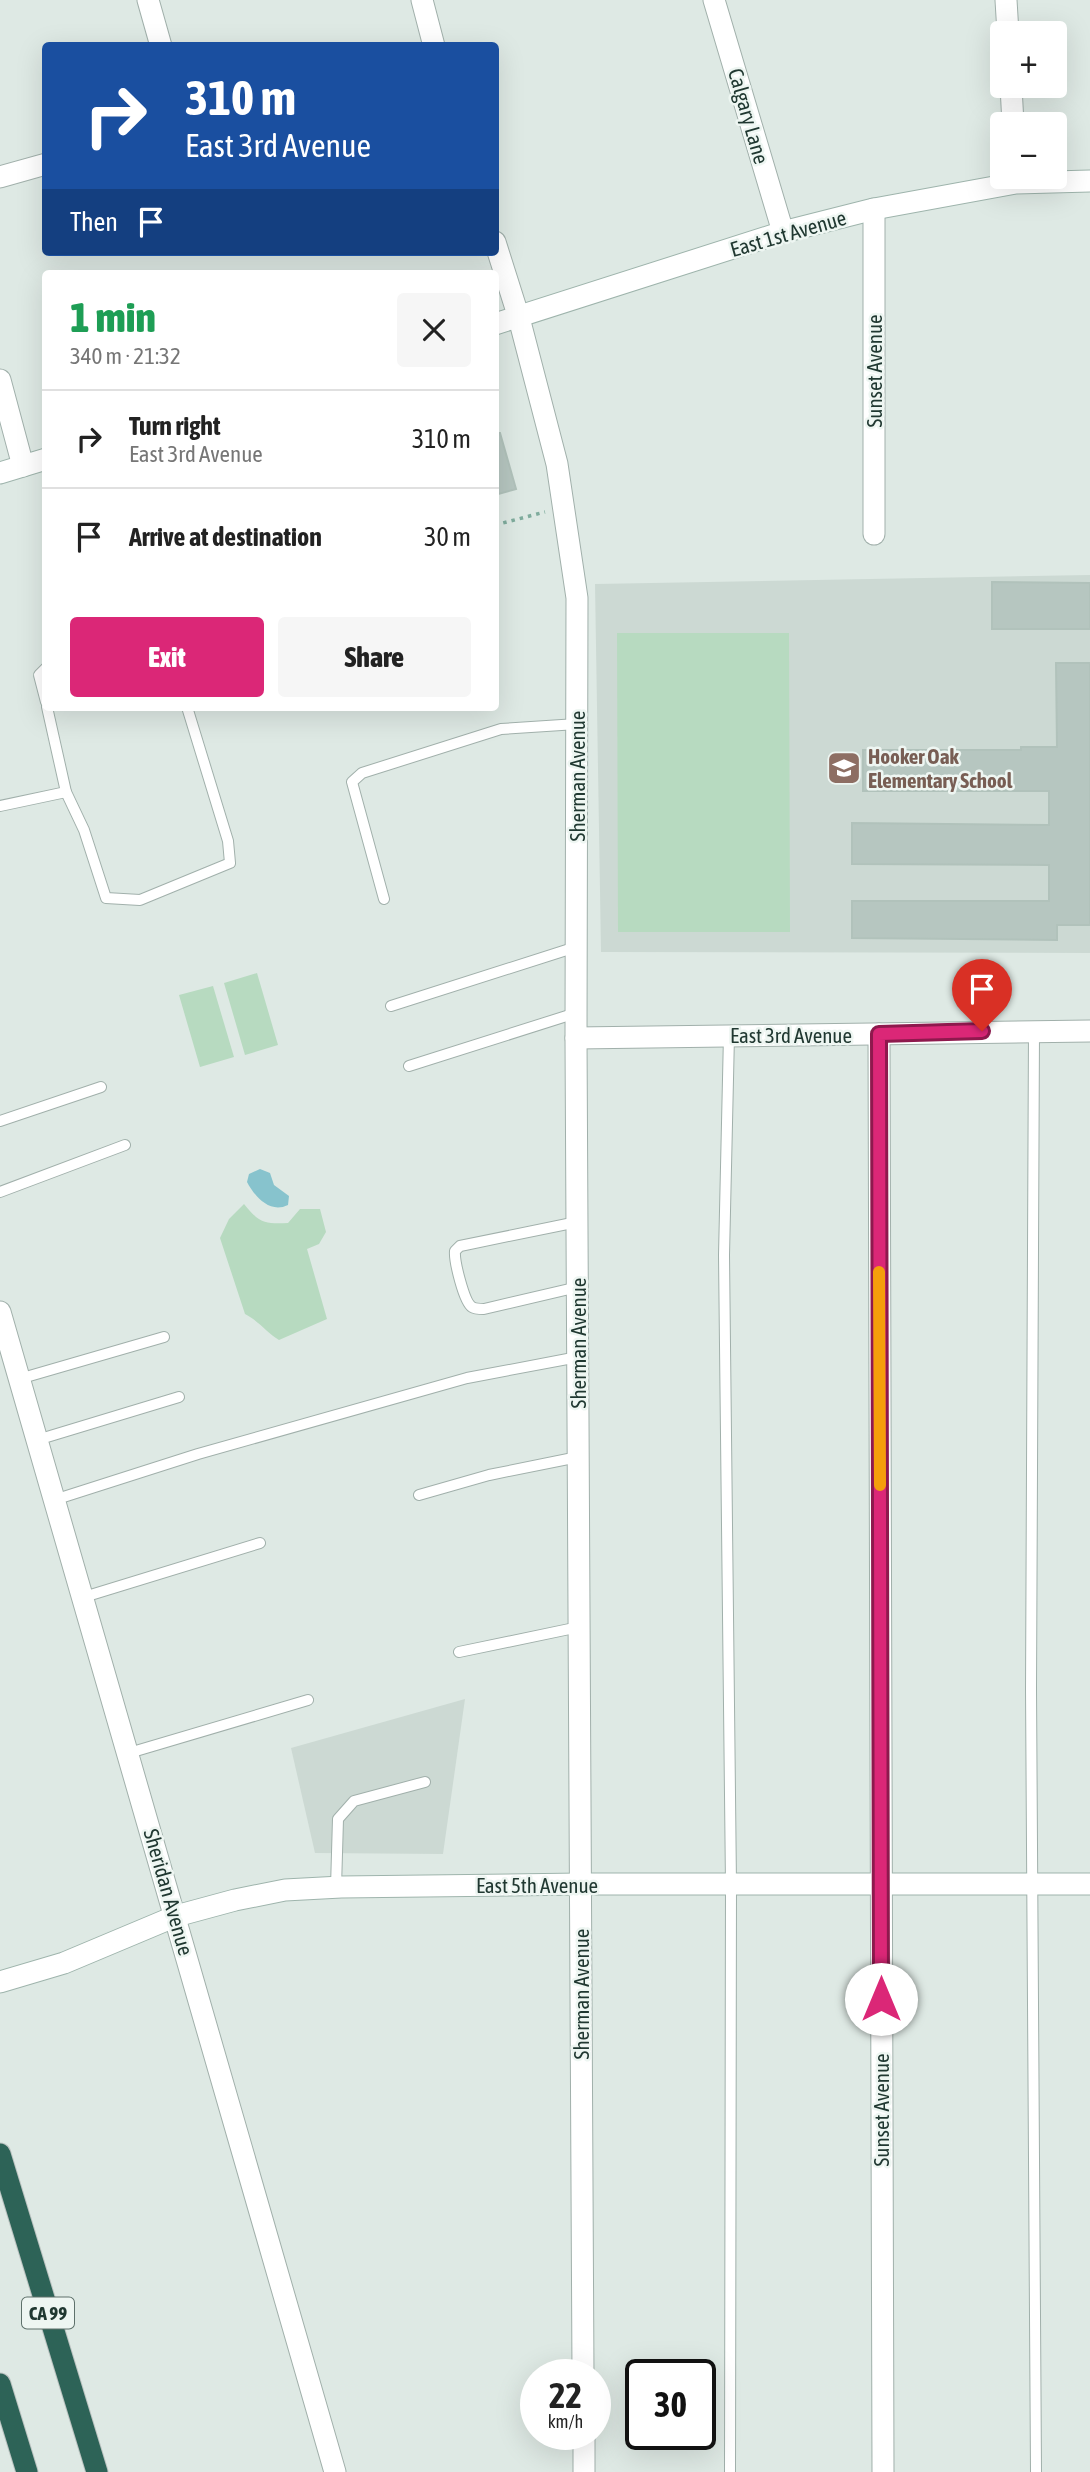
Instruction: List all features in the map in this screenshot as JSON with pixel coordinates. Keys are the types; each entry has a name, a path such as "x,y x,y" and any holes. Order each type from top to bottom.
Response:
{"highway":[{"name":"CA 99","path":"0,2154 97,2472"},
{"path":"0,2384 27,2472"}],"street":[{"path":"148,0 160,42"},
{"path":"422,0 433,42"},
{"name":"Calgary Lane","path":"715,0 783,232"},
{"path":"1006,0 1007,21"},
{"path":"0,177 42,165"},
{"name":"East 1st Avenue","path":"1067,181 1090,181"},
{"name":"East 1st Avenue","path":"499,323 783,232 874,209 990,185"},
{"name":"Sunset Avenue","path":"874,209 874,534"},
{"name":"Sherman Avenue","path":"499,255 519,318 557,464 575,587 583,2359"},
{"path":"0,380 23,466"},
{"path":"0,474 42,460"},
{"name":"East 3rd Avenue","path":"576,1038 1090,1031"},
{"name":"Sunset Avenue","path":"879,1034 883,2472"},
{"name":"Sheridan Avenue","path":"0,1312 335,2472"},
{"name":"East 5th Avenue","path":"0,1982 64,1963 176,1916 234,1900 285,1890 581,1884 1090,1884"},
{"path":"583,2450 584,2472"}],"lane":[{"path":"47,711 66,792 84,830 106,898 140,900 230,863 228,841 188,711"},
{"path":"384,899 352,782 362,773 501,729 577,724"},
{"path":"0,806 66,792"},
{"path":"391,1006 576,947"},
{"path":"409,1066 576,1013"},
{"path":"1034,1030 1031,1689 1036,2472"},
{"path":"729,1035 724,1255 731,1885 730,2472"},
{"path":"0,1121 101,1087"},
{"path":"0,1192 125,1145"},
{"path":"577,1222 460,1246 455,1251 454,1258 467,1301 475,1309 578,1287"},
{"path":"19,1379 164,1337"},
{"path":"54,1500 198,1454 467,1378 578,1357"},
{"path":"37,1440 178,1397"},
{"path":"419,1495 489,1475 578,1457"},
{"path":"84,1597 260,1543"},
{"path":"459,1652 579,1627"},
{"path":"129,1753 308,1700"},
{"path":"336,1887 338,1819 354,1801 425,1782"}],"path":[{"path":"499,524 554,510"}],"shaded area":[{"name":"Hooker Oak Elementary School","path":"1090,575 1090,953 601,952 595,584"},
{"path":"465,1699 443,1854 315,1853 291,1748"}],"green space":[{"path":"617,633 789,633 790,932 618,932"},
{"path":"257,973 278,1045 245,1055 224,983"},
{"path":"213,986 234,1057 200,1067 179,995"},
{"path":"244,1204 258,1219 274,1223 288,1223 300,1209 320,1209 326,1232 319,1244 307,1249 327,1319 279,1340 245,1314 220,1238 229,1219"}],"water":[{"path":"260,1169 270,1173 274,1185 289,1196 288,1205 269,1206 254,1193 247,1182 249,1174"}],"building":[{"path":"499,433 500,433 516,489 499,494"},
{"path":"992,582 1090,583 1090,629 992,629"},
{"path":"1056,663 1090,663 1090,925 1057,925 1057,940 852,938 852,901 1049,901 1049,865 852,864 852,823 1049,825 1049,791 863,791 863,750 1021,750 1021,747 1057,747"}],"slow traffic":[{"path":"879,1272 880,1485"}],"place":[{"name":"Hooker Oak Elementary School","path":"844,768"}],"route":[{"path":"881,1999 879,1034 982,1031"}]}
